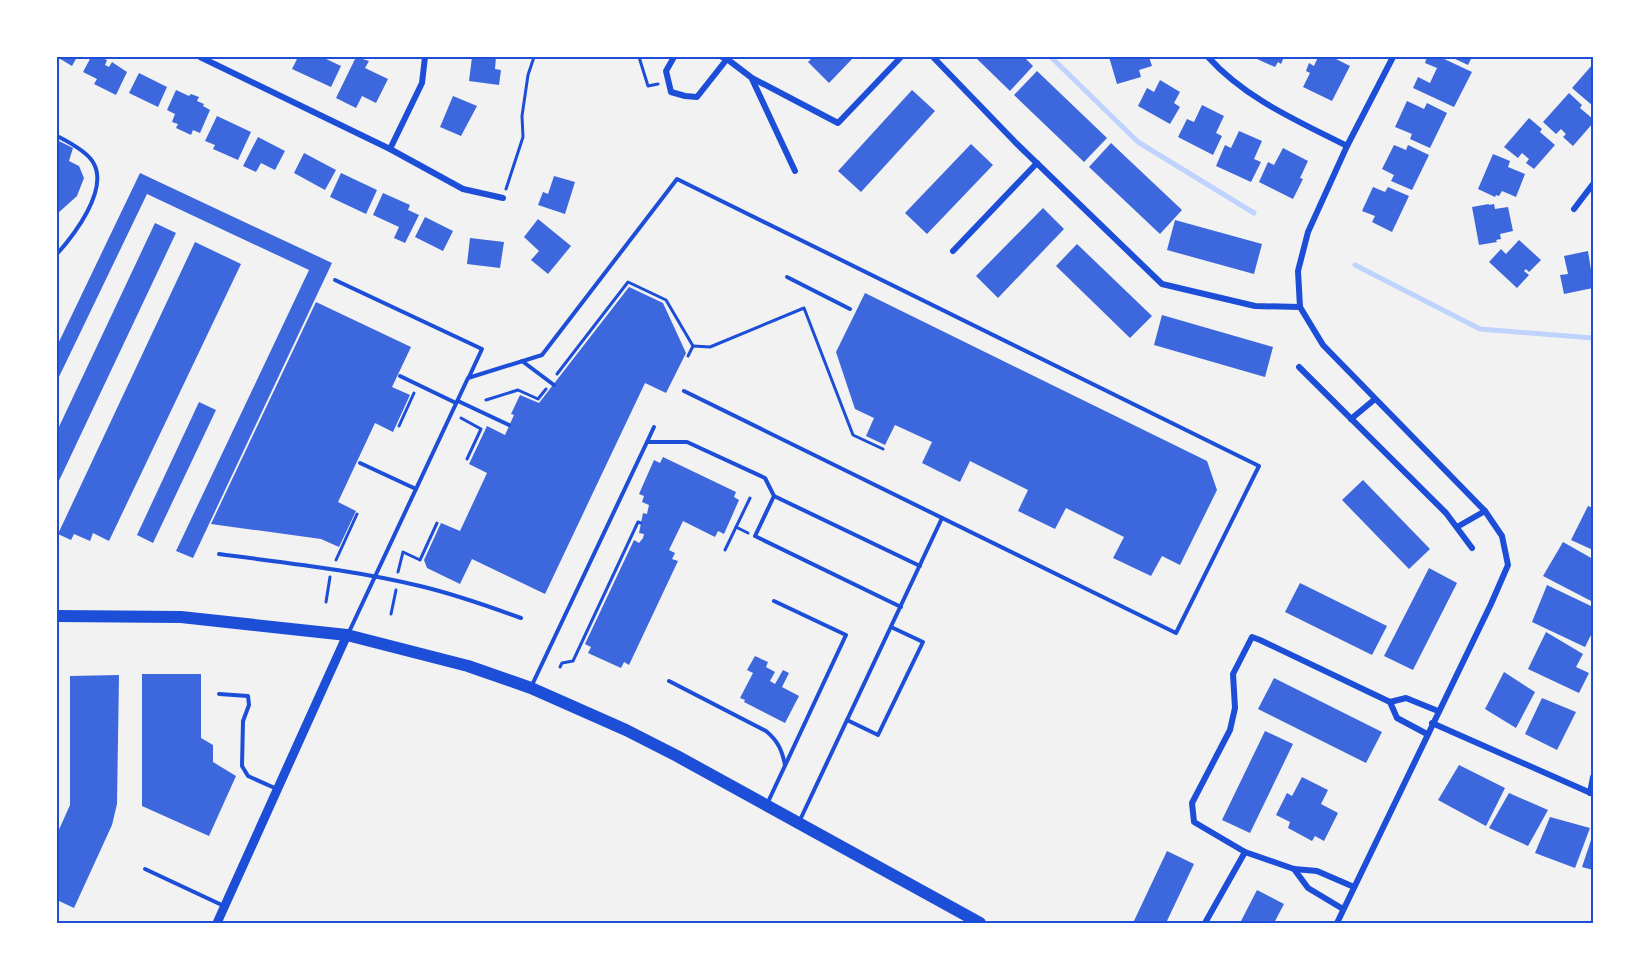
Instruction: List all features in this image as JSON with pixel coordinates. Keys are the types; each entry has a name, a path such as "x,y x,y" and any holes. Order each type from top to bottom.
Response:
{"main road":[{"path":"57,616 181,617 347,635 468,666 531,688 626,730 980,923"}],"street":[{"path":"200,57 390,149 464,189 503,198"},
{"path":"390,149 422,83 425,57"},
{"path":"674,57 666,71 671,92 685,96 697,96 725,58 752,78 838,123 901,57"},
{"path":"933,57 1037,163 1162,284 1255,306 1300,307"},
{"path":"1208,57 1263,104 1347,146"},
{"path":"1337,923 1508,565 1502,536 1485,511 1323,345 1300,307 1298,271 1308,232 1347,146 1393,57"},
{"path":"752,78 795,171"},
{"path":"953,251 1037,163"},
{"path":"1574,209 1593,184"},
{"path":"1299,367 1446,513 1472,548"},
{"path":"1351,419 1375,399"},
{"path":"1456,527 1485,511"},
{"path":"217,923 347,635"},
{"path":"1354,887 1317,872 1294,869 1245,852 1194,822 1192,803 1230,730 1235,708 1233,674 1251,637 1288,652 1390,702 1406,698 1438,711"},
{"path":"1390,702 1397,718 1427,734"},
{"path":"1432,723 1591,794 1593,777"},
{"path":"1204,923 1245,852"},
{"path":"1294,869 1308,888 1343,909"}],"lane":[{"path":"57,136 70,143 93,162 97,174 95,193 88,209 74,236 57,254"},
{"path":"468,378 542,355 677,179 1259,466 1176,633 684,390"},
{"path":"787,277 850,309"},
{"path":"335,280 482,349 347,635"},
{"path":"522,361 552,383"},
{"path":"400,376 509,425"},
{"path":"531,688 654,427"},
{"path":"646,442 687,442 765,478 774,496 920,566"},
{"path":"360,463 416,489"},
{"path":"774,496 755,536 901,607"},
{"path":"799,823 942,518"},
{"path":"219,554 332,569 397,581 456,596 521,618"},
{"path":"766,805 846,634 774,600"},
{"path":"847,720 878,735 923,642 891,627"},
{"path":"669,681 766,731 775,738 780,747 785,766"},
{"path":"219,694 248,696 249,705 243,721 242,766 248,776 278,790"},
{"path":"145,869 225,906"}],"path":[{"path":"503,198 523,137 523,105 528,75 534,57"},
{"path":"639,57 648,86 668,82"},
{"path":"486,400 518,390 538,399 628,282 666,300 693,346"},
{"path":"693,346 710,347 804,308 853,435 883,449"},
{"path":"688,356 693,346"},
{"path":"399,426 418,385"},
{"path":"725,550 750,498"},
{"path":"326,602 332,569 357,514"},
{"path":"560,667 562,663 573,661 635,528 638,522 641,523"},
{"path":"391,614 403,552 420,560 437,523"}],"building":[{"path":"57,57 77,57 72,66"},
{"path":"91,57 107,60 105,65 109,67 112,62 127,72 116,95 94,84 97,79 83,72"},
{"path":"298,57 322,57 341,66 331,87 292,69"},
{"path":"356,57 369,61 365,68 388,79 376,103 362,96 356,108 336,98"},
{"path":"472,57 496,57 495,69 501,70 499,85 469,81"},
{"path":"813,57 854,57 829,83 808,62"},
{"path":"975,57 1024,57 1033,66 1010,91"},
{"path":"1109,57 1149,57 1152,66 1139,70 1141,77 1117,84"},
{"path":"1258,57 1284,57 1281,64 1278,62 1275,67 1257,59"},
{"path":"1318,57 1332,57 1350,66 1332,101 1303,87 1310,73 1306,71 1309,63 1314,66"},
{"path":"1427,57 1440,57 1472,72 1454,107 1413,88 1418,77 1430,83 1437,68 1425,63"},
{"path":"1451,57 1472,57 1468,65"},
{"path":"1593,64 1593,106 1572,88"},
{"path":"1037,71 1107,138 1084,162 1014,95"},
{"path":"139,73 167,87 158,107 129,93"},
{"path":"1160,80 1180,92 1174,103 1180,107 1170,124 1138,106 1147,88 1154,92"},
{"path":"176,90 189,96 191,94 199,97 197,101 210,110 200,133 193,130 191,135 176,128 178,124 172,122 175,114 167,110"},
{"path":"912,90 935,111 861,192 838,171"},
{"path":"1569,93 1582,105 1580,108 1593,119 1593,123 1573,146 1563,137 1566,134 1561,129 1556,134 1543,122"},
{"path":"453,96 477,106 461,136 440,127"},
{"path":"1407,101 1424,109 1427,103 1447,113 1430,148 1410,139 1412,134 1395,127"},
{"path":"1202,105 1224,116 1216,133 1222,136 1213,155 1178,137 1187,119 1194,122"},
{"path":"217,116 251,132 238,160 213,149 215,145 205,141"},
{"path":"1529,118 1555,145 1534,169 1526,163 1529,159 1522,153 1518,158 1504,147"},
{"path":"1239,131 1262,141 1254,159 1261,162 1251,182 1216,166 1225,145 1231,148"},
{"path":"258,137 285,151 275,170 261,163 256,172 243,166"},
{"path":"57,140 73,148 69,161 79,166 84,178 77,196 57,214"},
{"path":"1111,143 1182,210 1160,234 1089,167"},
{"path":"971,144 993,165 927,234 905,213"},
{"path":"1394,145 1406,150 1408,145 1429,155 1412,190 1391,181 1394,175 1382,169"},
{"path":"1283,148 1308,161 1300,178 1303,179 1293,199 1259,182 1268,162 1274,165"},
{"path":"304,153 336,170 325,190 294,173"},
{"path":"1493,154 1510,161 1508,167 1525,174 1516,197 1502,191 1499,196 1495,197 1478,189"},
{"path":"140,173 332,263 193,558 176,551 309,270 147,194 57,381 57,346"},
{"path":"341,173 377,190 366,214 330,197"},
{"path":"554,176 575,182 565,214 538,205 543,192 548,194"},
{"path":"1373,187 1385,192 1388,187 1409,196 1392,232 1372,222 1375,216 1362,211"},
{"path":"383,193 410,205 408,210 419,215 405,243 394,238 399,227 373,215"},
{"path":"1494,204 1495,209 1508,207 1513,231 1500,234 1501,239 1496,240 1497,242 1479,245 1472,207"},
{"path":"1043,208 1064,229 998,298 976,276"},
{"path":"425,217 453,231 443,251 415,237"},
{"path":"538,219 571,246 548,274 531,260 539,251 524,237"},
{"path":"1175,220 1262,244 1254,274 1167,250"},
{"path":"155,223 176,233 57,485 57,431"},
{"path":"470,238 504,242 500,268 467,264"},
{"path":"1519,240 1541,260 1529,272 1526,269 1524,271 1529,275 1517,288 1489,262 1501,249 1506,254"},
{"path":"195,242 241,264 109,541 93,533 90,541 74,534 71,540 58,534"},
{"path":"1077,244 1152,316 1130,338 1056,266"},
{"path":"1588,251 1591,270 1593,270 1593,288 1564,294 1560,275 1568,274 1564,256"},
{"path":"629,287 663,303 686,353 666,393 645,383 545,594 472,559 460,584 427,568 424,560 441,523 460,531 487,473 469,464 487,426 505,435 520,395 539,403"},
{"path":"865,293 1207,461 1217,490 1180,565 1162,556 1151,576 1113,558 1124,537 1066,508 1055,529 1018,511 1028,490 970,461 960,482 922,463 932,442 895,425 885,445 866,436 874,418 855,409 836,352"},
{"path":"316,302 411,347 392,387 410,395 393,432 375,423 338,502 356,511 339,547 321,539 211,524"},
{"path":"1162,315 1273,347 1265,377 1154,345"},
{"path":"199,402 216,410 153,543 137,535"},
{"path":"663,457 736,492 734,497 739,500 724,534 718,531 715,537 683,521 669,550 675,553 672,559 678,561 629,665 624,662 621,668 588,653 591,647 585,644 634,540 639,543 643,538 644,534 639,533 643,513 647,514 649,505 642,502 644,496 639,494 654,460 660,463"},
{"path":"1363,480 1430,549 1409,569 1342,500"},
{"path":"1588,506 1593,508 1593,550 1571,540"},
{"path":"1563,542 1593,559 1591,574 1593,575 1593,602 1543,576"},
{"path":"1429,568 1457,583 1413,670 1384,656"},
{"path":"1300,583 1387,626 1372,655 1285,612"},
{"path":"1547,585 1593,607 1593,631 1585,647 1532,622"},
{"path":"1546,632 1583,654 1576,667 1589,673 1579,693 1528,669"},
{"path":"755,656 768,662 766,667 775,672 770,681 775,684 783,670 789,673 782,687 799,696 785,723 740,698 753,673 747,670"},
{"path":"1504,672 1535,692 1516,728 1485,709"},
{"path":"142,674 201,674 201,738 213,745 213,762 236,776 209,836 142,806"},
{"path":"119,675 117,804 112,825 74,908 57,900 57,834 70,805 70,676"},
{"path":"1274,678 1382,732 1366,763 1258,709"},
{"path":"1542,698 1576,712 1557,750 1525,734"},
{"path":"1265,731 1293,744 1250,833 1222,820"},
{"path":"1459,765 1505,788 1486,826 1438,800"},
{"path":"1302,777 1328,790 1321,804 1338,813 1324,841 1315,836 1312,841 1288,828 1290,822 1276,815 1287,793 1292,796"},
{"path":"1509,793 1548,810 1528,846 1489,828"},
{"path":"1550,817 1590,828 1575,868 1535,853"},
{"path":"1593,834 1593,870 1582,867"},
{"path":"1167,851 1194,864 1166,923 1133,923"},
{"path":"1257,890 1284,904 1274,923 1240,923"}],"waterway":[{"path":"1051,57 1138,142 1254,213"},
{"path":"1355,265 1480,329 1593,338"}]}
